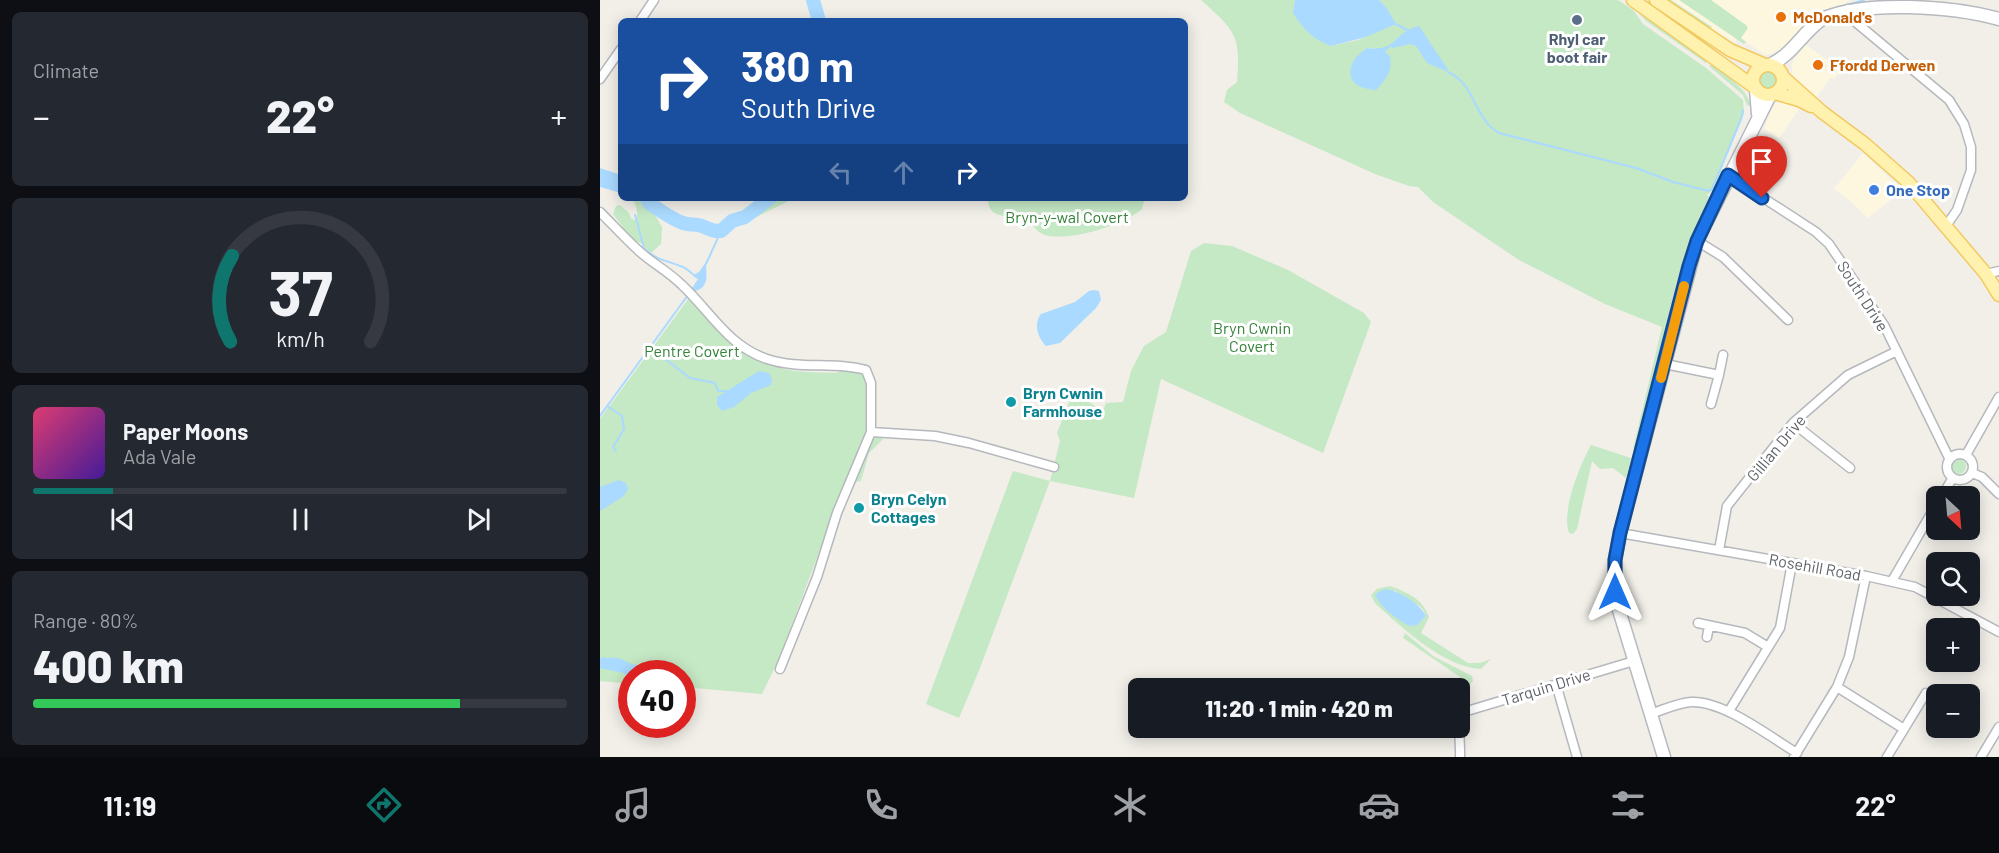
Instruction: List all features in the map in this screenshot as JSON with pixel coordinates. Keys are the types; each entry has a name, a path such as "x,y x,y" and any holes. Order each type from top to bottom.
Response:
{"main road":[{"path":"1633,0 1763,94 1799,100 1822,112"},
{"path":"1656,0 1731,50 1778,68 1782,76 1822,112 1890,165 1946,226 1986,274 1999,295"},
{"path":"1754,87 1754,72 1768,65"},
{"path":"1773,94 1781,87 1782,76"}],"street":[{"path":"642,18 654,0"},
{"path":"1768,65 1787,55 1817,23 1830,15 1848,9 1882,4 1946,6 1999,19"},
{"path":"1848,9 1853,20 1949,100 1964,124 1971,147 1971,170 1957,210 1946,226"},
{"path":"600,79 618,53"},
{"path":"1782,76 1787,55"},
{"path":"1754,87 1758,110 1757,122"},
{"path":"1664,757 1615,597 1615,560 1620,533 1697,241 1728,175 1773,94"},
{"name":"South Drive","path":"1728,175 1816,232 1829,244 1884,325 1950,458"},
{"path":"600,212 639,251 691,294 728,336 750,352 795,366 866,370 871,382 871,432 837,513 818,577 780,669"},
{"path":"1697,241 1723,257 1788,320"},
{"path":"1986,274 1999,271"},
{"name":"Gillian Drive","path":"1719,550 1728,506 1794,423 1848,375 1897,351"},
{"path":"1711,404 1724,355"},
{"path":"1665,364 1719,375"},
{"path":"1966,455 1999,397"},
{"path":"1794,423 1850,468"},
{"path":"871,432 935,436 1054,467"},
{"path":"1957,454 1966,455 1972,461 1972,473 1961,481 1952,479 1946,467 1950,458 1957,454"},
{"path":"1972,473 1982,477 1999,494"},
{"path":"1948,486 1952,479"},
{"path":"1892,581 1926,523"},
{"name":"Rosehill Road","path":"1620,533 1866,576 1915,587 1999,632"},
{"path":"1729,711 1780,628 1792,563"},
{"path":"1650,714 1693,702 1714,705 1729,711 1796,755 1837,687 1849,657 1866,576"},
{"path":"1698,623 1745,633 1768,647"},
{"path":"1707,637 1709,626"},
{"name":"Tarquin Drive","path":"1470,710 1634,661"},
{"path":"1556,684 1577,757"},
{"path":"1837,687 1904,729"},
{"path":"1889,756 1926,693"},
{"path":"1981,757 1999,727"},
{"path":"1460,738 1460,757"}],"shaded area":[{"path":"1658,0 1851,0 1811,21 1780,51 1767,55 1740,38 1747,29 1745,26 1734,42 1725,36 1722,40"},
{"path":"1805,44 1842,71 1834,79 1831,77 1817,97 1795,80 1792,74 1792,63"},
{"path":"1788,102 1800,108 1779,138 1764,129 1776,103"},
{"path":"1863,153 1903,191 1867,218 1853,203 1834,189"}],"green space":[{"path":"1201,0 1295,0 1294,7 1331,46 1358,40 1379,31 1386,7 1379,0 1618,0 1633,10 1643,24 1706,68 1743,100 1744,114 1713,190 1707,195 1709,197 1687,248 1678,277 1636,447 1633,449 1662,327 1605,304 1519,260 1433,202 1418,187 1375,174 1240,113 1224,102 1227,90 1237,82 1236,43 1222,19","holes":["1368,48 1388,50 1384,52 1390,56 1389,68"]},
{"path":"1663,0 1671,0 1712,27 1708,31"},
{"path":"1679,0 1711,0 1746,25 1748,28 1741,38 1746,42 1744,44"},
{"path":"1638,12 1706,60 1706,63 1646,21"},
{"path":"1712,65 1741,88 1751,106 1747,105 1743,95 1709,66"},
{"path":"1767,70 1774,73 1777,80 1774,87 1767,90 1760,87 1757,80 1760,73"},
{"path":"634,201 647,201 662,227 661,244 651,253 641,243 628,239 613,214 616,206 620,205 636,221 636,206"},
{"path":"770,201 789,201 752,219 750,216"},
{"name":"Bryn-y-wal Covert","path":"988,201 1144,201 1142,209 1123,221 1096,231 1055,237 1042,234 1023,219 995,213"},
{"name":"Bryn Cwnin Covert","path":"1204,243 1232,246 1288,270 1364,313 1371,322 1323,453 1161,379 1134,498 1050,481 1060,441 1057,433 1073,392 1103,411 1106,403 1123,402 1131,371 1144,346 1166,332 1191,251"},
{"name":"Pentre Covert","path":"693,297 713,323 734,344 758,360 795,371 836,373 845,370 862,373 867,378 871,393 870,427 866,430 867,435 837,504 779,659 762,694 696,688 696,660 618,660 618,683 600,681 600,419 689,298"},
{"path":"877,436 883,439 869,453 861,481 855,482 850,492 873,438"},
{"path":"1591,445 1631,458 1626,478 1613,468 1600,469 1592,461 1577,529 1573,534 1569,533 1567,524 1570,501 1577,476"},
{"path":"1955,458 1961,458 1966,466 1964,472 1955,474 1950,469 1950,463"},
{"path":"1013,471 1050,481 959,718 926,704"},
{"path":"1390,586 1418,601 1429,617 1421,633 1468,663 1480,663 1491,659 1481,669 1467,667 1438,654 1410,634 1375,603 1371,595 1377,589","holes":["1394,590 1422,608 1426,616 1410,626 1393,614"]},
{"path":"1405,633 1433,656 1472,676 1473,681 1470,684 1470,678 1462,678 1403,638"}],"water":[{"path":"1295,0 1379,0 1396,24 1366,37 1331,46 1314,37 1301,24 1293,13"},
{"path":"1419,26 1448,72 1427,63 1416,46 1410,44 1393,48 1391,46 1385,52 1390,56 1390,70 1376,90 1364,88 1355,83 1350,75 1357,56 1367,48 1385,47 1404,33"},
{"path":"600,168 618,174 618,192 600,187"},
{"path":"706,262 705,283 695,291 692,288 698,279 694,277 695,274"},
{"path":"1089,291 1099,291 1101,300 1096,308 1060,343 1046,346 1037,331 1037,322 1041,314 1075,302"},
{"path":"759,371 769,373 772,380 771,385 751,393 734,407 722,411 717,405 717,397"},
{"path":"619,480 626,483 628,489 624,496 600,511 600,487"},
{"path":"1385,589 1408,598 1426,616 1417,625 1409,626 1399,620 1385,609 1375,594"},
{"path":"603,657 623,660 618,660 618,672 600,668 600,659"}],"waterway":[{"path":"813,0 818,18"},
{"path":"1837,8 1864,0"},
{"path":"1396,24 1409,31"},
{"path":"1448,72 1462,82 1483,117 1499,133 1636,168 1673,182 1709,191 1712,189 1743,110"},
{"path":"648,201 679,221 717,231 721,231 732,221 745,217 766,201"},
{"path":"635,215 644,248 657,258 685,268 695,276"},
{"path":"706,264 721,231"},
{"path":"600,416 688,295"},
{"path":"651,348 690,378 715,383 718,391 727,391"},
{"path":"607,406 622,416 624,429 613,447 616,451"}],"slow traffic":[{"path":"1661,378 1684,286"}],"place":[{"name":"McDonald's","path":"1781,17"},
{"name":"Rhyl car boot fair","path":"1577,20"},
{"name":"Ffordd Derwen","path":"1818,65"},
{"name":"One Stop","path":"1874,190"},
{"name":"Bryn Cwnin Farmhouse","path":"1011,402"},
{"name":"Bryn Celyn Cottages","path":"859,508"}],"route":[{"path":"1615,592 1615,560 1620,533 1697,241 1728,175 1762,198"}]}
